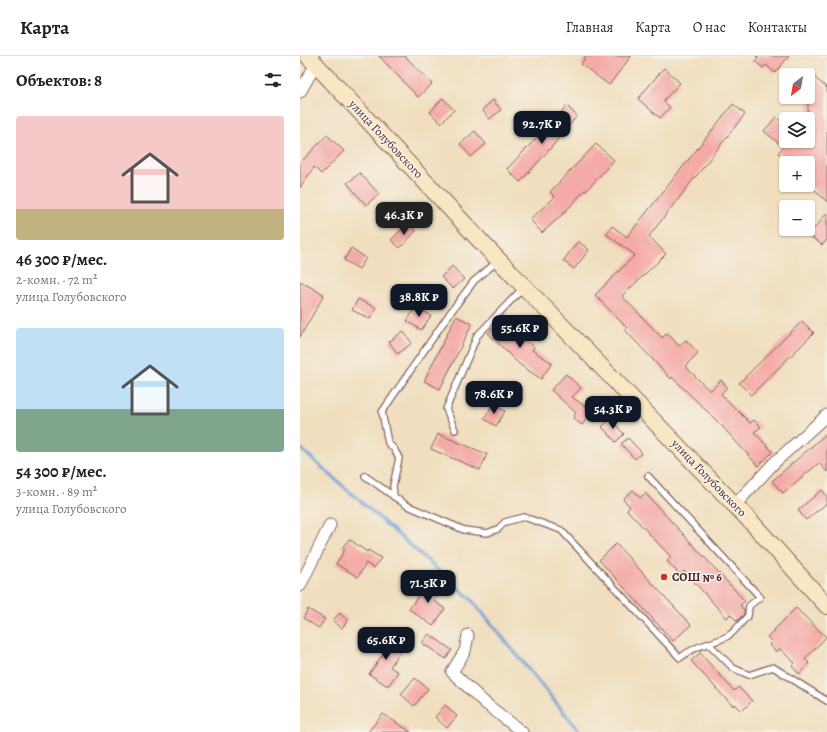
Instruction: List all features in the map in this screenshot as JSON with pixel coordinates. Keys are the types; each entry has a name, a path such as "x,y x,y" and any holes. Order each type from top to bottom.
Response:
{"street":[{"path":"300,92 312,60"},
{"name":"улица Голубовского","path":"312,60 524,287 735,505 827,606"},
{"path":"735,505 774,462 827,415"},
{"path":"300,586 330,525"},
{"path":"468,635 465,651 452,672 485,703 522,732"}],"lane":[{"path":"394,497 393,486 399,458 394,449 388,443 382,412 450,313 474,281 499,260"},
{"path":"455,430 446,409 477,336 524,287"},
{"path":"365,476 406,504 464,530 487,533 498,529 505,522 524,517 561,530 680,658 691,649 726,638 736,632 738,625 748,616 749,606 760,597 648,476"},
{"path":"708,643 733,668 749,675 774,667 827,701"}],"building":[{"path":"379,56 405,56 432,84 418,97"},
{"path":"586,56 631,56 609,85 581,64"},
{"path":"756,56 789,56 775,73 766,65 763,68 755,61 758,58"},
{"path":"664,68 680,83 663,101 670,107 660,118 638,99"},
{"path":"815,78 827,88 827,202 815,190 815,156 781,156 778,153 782,148 815,148 815,112 808,112 808,104 815,104"},
{"path":"443,98 454,110 441,123 430,112"},
{"path":"493,100 501,110 490,119 482,110"},
{"path":"733,104 745,114 649,236 666,254 622,296 662,338 667,333 679,346 686,340 698,353 685,366 710,391 721,380 727,387 721,394 750,423 754,420 761,427 754,432 773,452 758,466 722,426 672,377 671,379 625,330 627,328 595,295 635,255 606,234 612,226 627,237"},
{"path":"567,106 577,116 520,182 507,169"},
{"path":"776,117 779,120 779,144 764,131"},
{"path":"475,131 486,144 471,157 460,144"},
{"path":"327,135 344,151 321,174 314,167 300,188 300,163"},
{"path":"596,144 614,160 586,191 585,190 565,212 542,233 530,219 555,197 550,192"},
{"path":"360,173 379,194 366,205 347,183"},
{"path":"827,213 827,240 822,245 810,236 815,236 815,228"},
{"path":"408,223 416,231 400,248 391,240"},
{"path":"578,241 589,250 574,269 563,261"},
{"path":"351,248 366,258 359,269 344,260"},
{"path":"452,266 464,279 453,289 441,277"},
{"path":"300,281 324,295 300,337"},
{"path":"358,299 376,308 370,319 352,310"},
{"path":"417,306 431,316 421,330 407,321"},
{"path":"456,316 472,324 440,389 424,381"},
{"path":"504,318 534,347 532,350 552,363 541,379 519,364 488,333"},
{"path":"802,321 814,333 751,395 739,383"},
{"path":"403,331 412,343 398,354 389,342"},
{"path":"566,374 581,388 572,397 592,411 582,425 573,418 576,413 551,390"},
{"path":"493,404 505,411 496,426 484,419"},
{"path":"610,419 624,434 616,442 602,427"},
{"path":"827,433 827,472 819,463 783,493 772,481"},
{"path":"438,434 487,454 480,470 431,449"},
{"path":"628,438 642,453 635,459 621,444"},
{"path":"633,490 640,498 645,493 745,601 740,605 744,610 744,614 737,621 730,614 727,618 684,571 680,575 667,561 671,557 627,510 630,507 623,499"},
{"path":"822,490 827,496 827,503 806,520 798,510"},
{"path":"349,539 367,552 368,550 381,558 374,568 366,563 358,577 336,564 345,549 342,548"},
{"path":"616,544 691,625 673,641 599,560"},
{"path":"429,581 442,589 434,601 445,609 433,626 409,609"},
{"path":"796,608 826,637 805,659 809,663 799,674 792,666 795,663 780,649 776,652 769,645 772,642 767,637"},
{"path":"308,609 325,619 319,628 303,618"},
{"path":"339,613 348,620 342,628 333,621"},
{"path":"380,633 402,648 390,667 398,672 389,685 386,685 369,674 387,649 375,641"},
{"path":"429,634 452,650 446,659 422,643"},
{"path":"700,653 734,691 738,687 752,701 742,711 735,704 733,706 691,661"},
{"path":"415,678 428,689 414,706 401,694"},
{"path":"445,705 457,716 447,728 435,717"},
{"path":"383,714 411,732 368,732"}],"waterway":[{"path":"300,448 471,599 580,732"}],"place":[{"name":"СОШ № 6","path":"664,577"}]}
